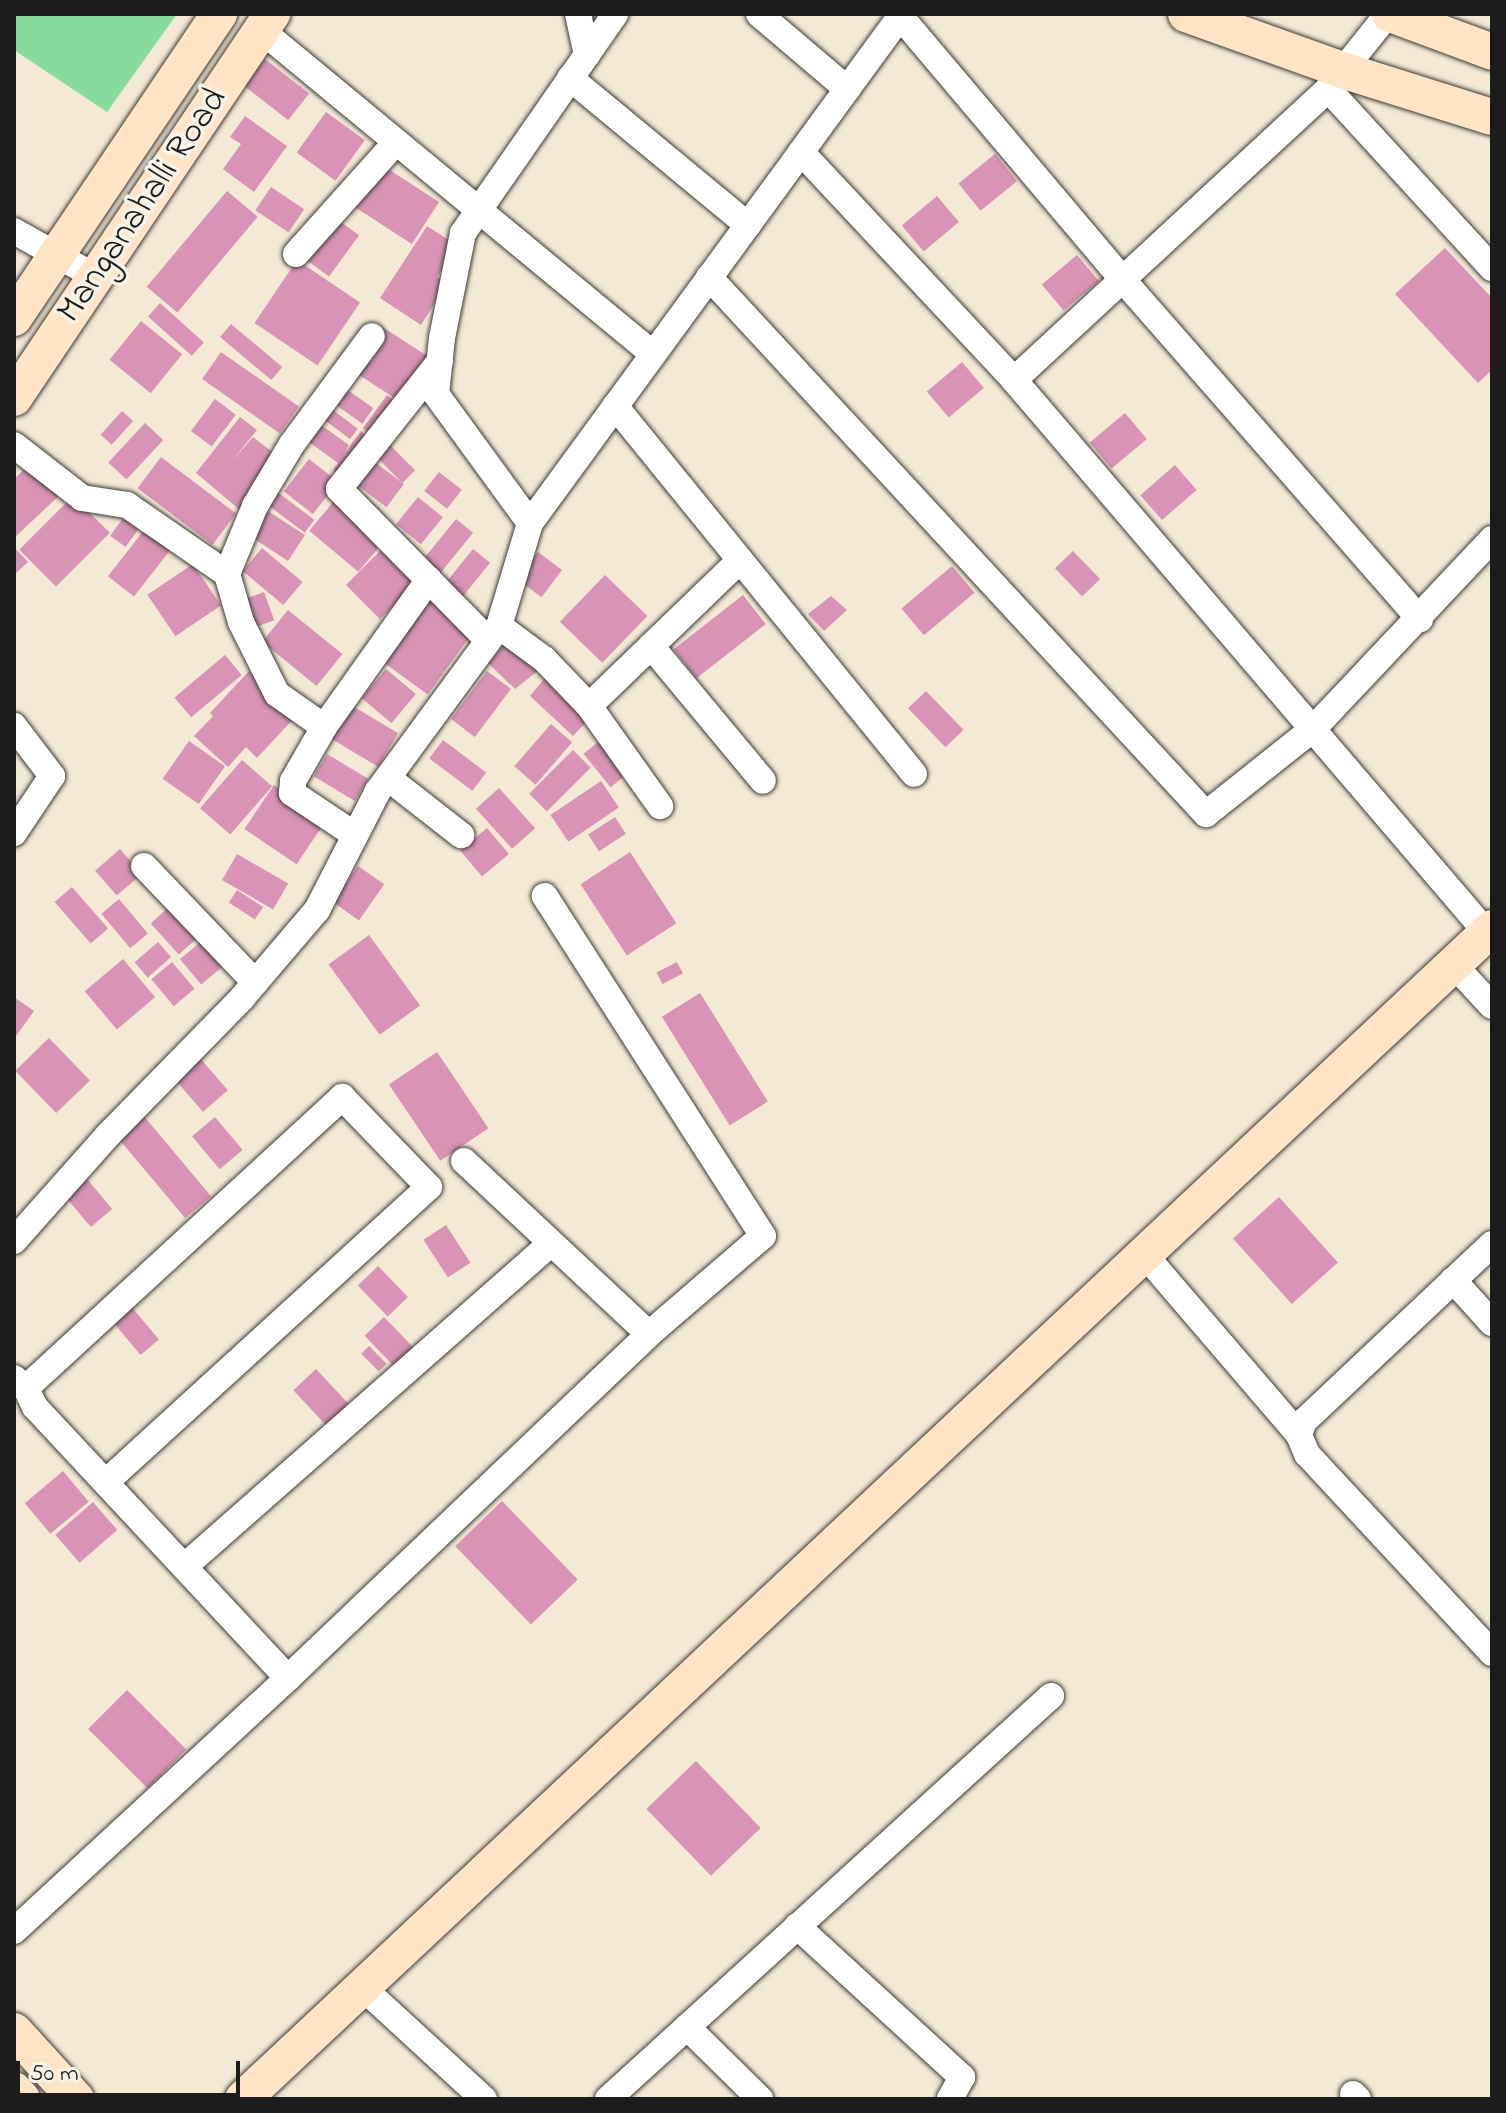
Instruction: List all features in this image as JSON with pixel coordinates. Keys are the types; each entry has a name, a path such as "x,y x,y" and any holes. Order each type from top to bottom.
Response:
{"street":[{"name":"Manganahalli Road","path":"14,318 219,14"},
{"path":"578,14 587,55"},
{"path":"530,523 436,394 440,361 463,233 615,14"},
{"path":"759,14 847,89"},
{"path":"1186,14 1337,80 1492,117"},
{"path":"1014,380 1337,80 1389,14 1492,52"},
{"path":"14,1241 108,1135 255,982 317,910 388,778 494,633 530,523 901,15 1123,280 1420,619"},
{"name":"Manganahalli Road","path":"14,398 266,22"},
{"path":"266,22 396,142 653,354"},
{"path":"570,78 748,225"},
{"path":"1337,80 1492,268"},
{"path":"296,254 396,142"},
{"path":"243,2099 1489,931 1014,380 801,152"},
{"path":"14,231 96,277"},
{"path":"709,277 1206,814 1313,729 1420,619 1492,539"},
{"path":"324,727 277,694 241,622 227,574 255,506 292,444 372,336"},
{"path":"440,361 339,489 429,579 494,633 544,659 589,706 660,806"},
{"path":"615,406 914,774"},
{"path":"14,445 82,498 127,505 227,574"},
{"path":"589,706 740,560"},
{"path":"355,835 292,793 293,781 324,727 429,579"},
{"path":"651,646 763,781"},
{"path":"14,726 52,776 14,833"},
{"path":"388,778 461,835"},
{"path":"144,866 255,982"},
{"path":"14,1931 288,1678 649,1334 763,1236 545,896"},
{"path":"1453,964 1492,1006"},
{"path":"107,1481 429,1187 342,1097 20,1383 35,1407 288,1678"},
{"path":"464,1161 649,1334"},
{"path":"185,1566 551,1243"},
{"path":"1299,1435 1304,1421 1492,1244"},
{"path":"1144,1254 1299,1435 1307,1454 1492,1653"},
{"path":"1453,1280 1492,1323"},
{"path":"608,2099 1051,1696"},
{"path":"797,1926 962,2077 950,2099"},
{"path":"362,1987 484,2099"},
{"path":"687,2027 760,2099"},
{"path":"14,2031 76,2099"},
{"path":"14,2090 22,2099"}],"green space":[{"path":"14,14 177,14 107,112 14,50"}],"building":[{"path":"265,59 309,93 288,120 244,86"},
{"path":"326,112 365,140 335,181 297,152"},
{"path":"245,116 287,146 254,192 223,169 241,144 230,137"},
{"path":"995,154 1017,181 981,211 958,184"},
{"path":"382,165 439,202 412,244 355,207"},
{"path":"271,187 304,209 289,233 255,210"},
{"path":"227,191 258,217 177,312 147,287"},
{"path":"937,196 959,222 924,252 902,226"},
{"path":"338,220 359,235 329,277 308,261"},
{"path":"427,226 458,246 437,277 447,283 421,325 380,298"},
{"path":"1445,248 1492,298 1492,370 1478,383 1395,294"},
{"path":"1077,255 1099,281 1064,311 1042,285"},
{"path":"297,260 360,302 318,366 255,323"},
{"path":"160,303 204,342 192,356 148,316"},
{"path":"141,321 182,354 151,393 110,360"},
{"path":"231,324 282,367 271,380 220,337"},
{"path":"381,326 433,360 404,404 352,370"},
{"path":"221,352 299,406 280,434 202,379"},
{"path":"962,362 984,388 949,418 927,392"},
{"path":"339,384 373,408 363,424 328,400"},
{"path":"387,395 402,406 378,439 363,428"},
{"path":"215,399 236,415 212,447 191,431"},
{"path":"325,404 358,429 350,439 317,414"},
{"path":"122,411 133,421 112,445 101,435"},
{"path":"1125,413 1147,439 1112,469 1090,443"},
{"path":"240,417 257,430 231,462 253,437 281,459 240,510 196,473"},
{"path":"314,420 349,445 344,454 361,431 373,442 344,479 333,470 338,463 302,437"},
{"path":"145,423 163,440 126,480 108,462"},
{"path":"389,444 415,470 402,483 376,457"},
{"path":"161,457 236,514 213,545 138,488"},
{"path":"309,459 338,482 313,514 284,491"},
{"path":"32,462 62,493 14,538 14,479"},
{"path":"376,463 404,484 386,507 359,486"},
{"path":"1175,465 1197,490 1162,520 1140,495"},
{"path":"439,472 462,490 447,509 424,491"},
{"path":"272,488 314,520 305,533 262,501"},
{"path":"73,496 110,533 56,587 19,550"},
{"path":"418,497 443,517 421,544 396,524"},
{"path":"335,500 384,541 358,572 309,531"},
{"path":"268,511 305,535 288,561 251,537"},
{"path":"126,514 141,525 126,547 110,536"},
{"path":"456,519 473,533 438,576 421,562"},
{"path":"148,525 174,545 134,597 108,576"},
{"path":"387,544 421,578 380,619 346,585"},
{"path":"14,547 28,562 14,575"},
{"path":"262,548 303,582 283,605 243,571"},
{"path":"473,549 490,563 458,602 441,589"},
{"path":"1073,551 1100,579 1082,596 1055,568"},
{"path":"538,552 562,570 541,597 518,579"},
{"path":"193,564 221,605 175,636 147,595"},
{"path":"952,566 974,593 924,635 901,608"},
{"path":"605,575 647,616 602,663 560,622"},
{"path":"264,592 274,620 256,627 246,598"},
{"path":"743,595 766,624 696,678 674,649"},
{"path":"831,596 847,610 824,631 808,614"},
{"path":"430,601 473,632 428,694 385,663"},
{"path":"288,610 342,654 317,686 262,642"},
{"path":"509,639 544,666 515,689 488,663"},
{"path":"225,655 242,675 191,717 174,697"},
{"path":"386,669 416,694 391,723 362,698"},
{"path":"249,671 296,716 257,758 246,747 228,767 194,736 213,716 210,713"},
{"path":"487,671 511,689 475,737 451,719"},
{"path":"549,673 590,718 573,736 530,696"},
{"path":"926,691 964,730 946,747 908,708"},
{"path":"351,705 398,733 378,767 331,738"},
{"path":"551,724 572,742 535,785 514,766"},
{"path":"603,738 630,771 611,787 584,754"},
{"path":"443,740 486,772 472,791 429,758"},
{"path":"189,741 225,766 199,804 163,779"},
{"path":"573,750 591,768 547,812 529,794"},
{"path":"327,754 368,779 355,801 314,776"},
{"path":"242,760 272,786 230,835 200,808"},
{"path":"601,781 619,808 568,842 550,815"},
{"path":"274,785 326,820 297,864 244,829"},
{"path":"499,788 535,828 512,849 476,809"},
{"path":"615,817 626,834 599,851 588,834"},
{"path":"487,828 509,854 482,877 460,850"},
{"path":"120,849 142,874 117,896 95,871"},
{"path":"630,852 676,923 627,955 581,884"},
{"path":"237,854 288,884 273,909 222,880"},
{"path":"358,866 384,884 359,920 333,902"},
{"path":"72,887 108,929 91,944 55,902"},
{"path":"237,890 263,907 255,919 229,903"},
{"path":"119,899 148,933 130,948 101,914"},
{"path":"170,906 198,937 179,955 151,923"},
{"path":"369,935 420,1005 380,1035 329,964"},
{"path":"203,940 224,965 201,985 180,959"},
{"path":"158,942 171,957 148,977 135,962"},
{"path":"123,959 155,997 117,1029 85,991"},
{"path":"172,962 194,989 174,1006 151,979"},
{"path":"677,962 683,974 662,984 657,972"},
{"path":"700,993 768,1102 730,1125 662,1017"},
{"path":"14,997 34,1011 14,1039"},
{"path":"49,1038 90,1080 56,1113 15,1071"},
{"path":"437,1052 488,1128 440,1161 389,1084"},
{"path":"199,1057 228,1090 203,1112 174,1079"},
{"path":"143,1115 211,1196 185,1218 117,1137"},
{"path":"215,1117 243,1150 220,1169 192,1136"},
{"path":"82,1173 112,1209 91,1227 61,1191"},
{"path":"1279,1197 1338,1262 1292,1304 1233,1238"},
{"path":"446,1225 471,1263 448,1277 423,1240"},
{"path":"378,1266 408,1297 388,1316 358,1285"},
{"path":"130,1305 159,1339 141,1355 112,1320"},
{"path":"384,1317 417,1351 397,1370 365,1336"},
{"path":"369,1346 387,1364 379,1371 361,1354"},
{"path":"316,1369 350,1406 327,1427 293,1390"},
{"path":"63,1471 89,1502 50,1534 25,1503"},
{"path":"502,1501 578,1579 531,1625 455,1546"},
{"path":"93,1502 117,1530 80,1563 55,1535"},
{"path":"127,1690 186,1749 148,1788 88,1729"},
{"path":"696,1761 761,1828 711,1876 646,1809"}]}
